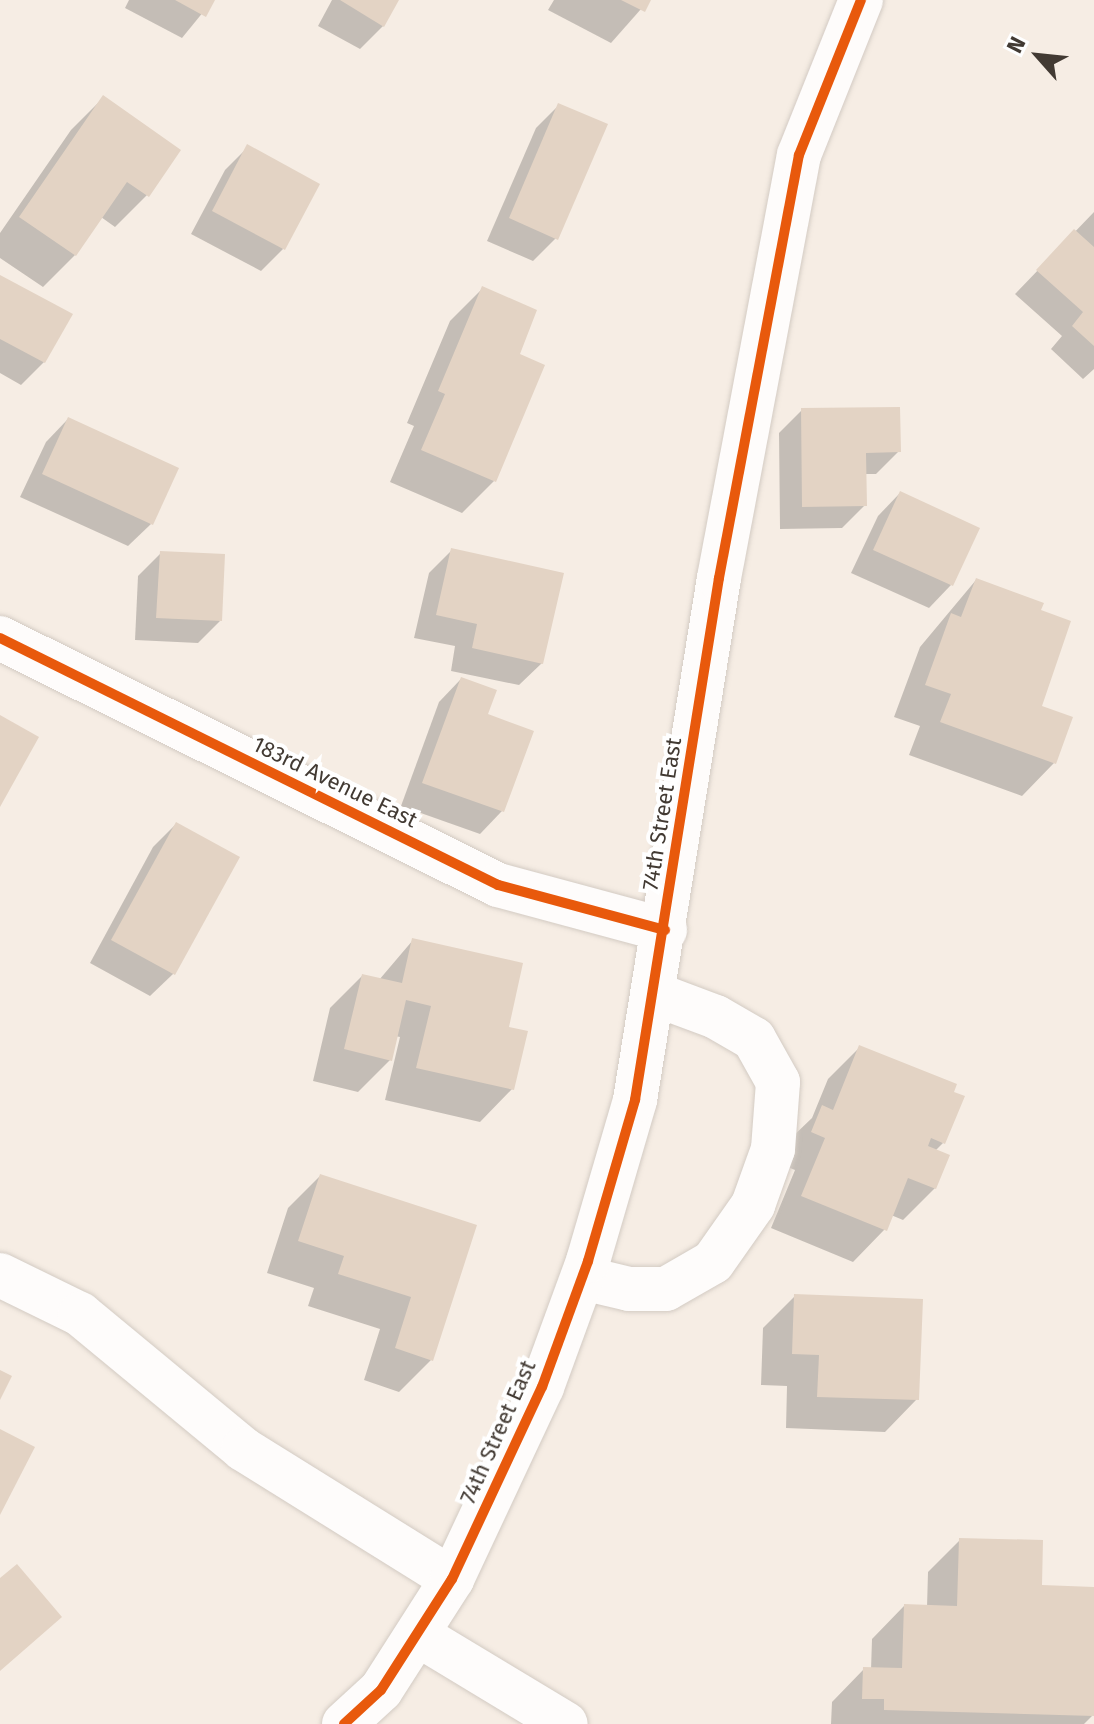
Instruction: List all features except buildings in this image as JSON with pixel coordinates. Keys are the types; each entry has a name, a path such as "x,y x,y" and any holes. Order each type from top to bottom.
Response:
{"street":[{"name":"74th Street East","path":"344,1724 381,1690 420,1636 452,1579 542,1387 583,1278 635,1100 665,930 722,563 799,155 861,0"},
{"name":"183rd Avenue East","path":"0,638 498,885 665,930"},
{"path":"583,1278 629,1289 666,1289 713,1262 753,1205 773,1149 778,1082 754,1039 716,1017 654,994"},
{"path":"0,1275 80,1314 243,1449 452,1579"},
{"path":"420,1636 566,1724"}],"cycle path":[{"path":"344,1724 381,1690 452,1579 542,1387 588,1261 635,1100 719,578 799,155 861,0"},
{"path":"0,638 498,885 665,930"}]}
